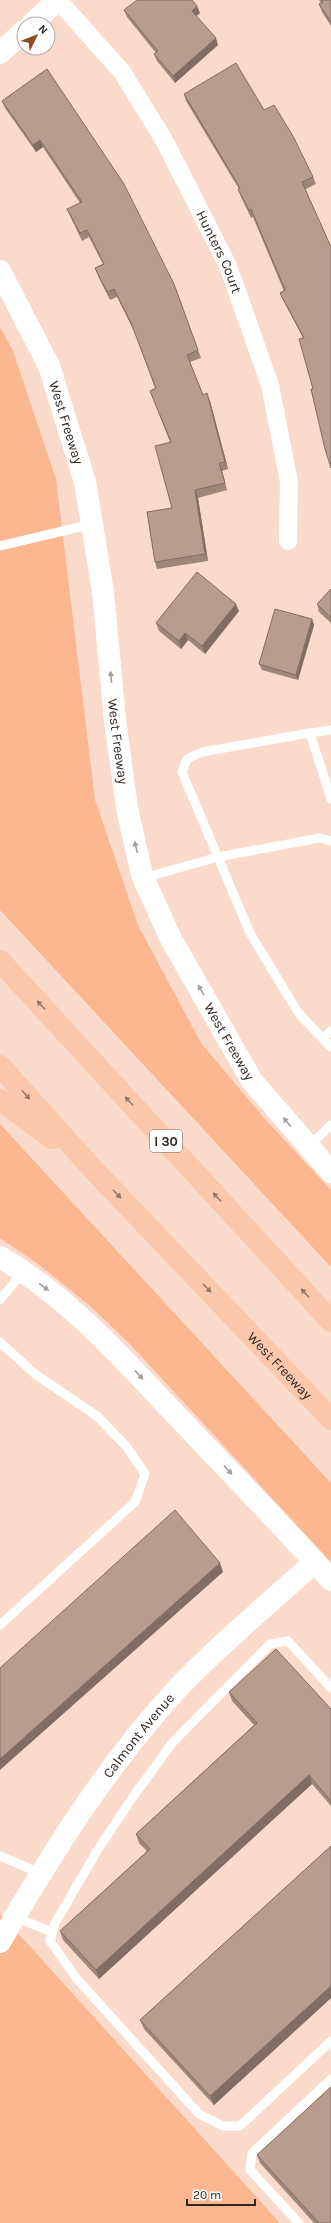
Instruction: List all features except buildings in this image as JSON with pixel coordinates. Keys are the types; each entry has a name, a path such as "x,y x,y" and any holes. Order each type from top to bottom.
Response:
{"highway":[{"name":"I 30","path":"0,961 331,1322"},
{"name":"West Freeway","path":"0,1066 90,1166 331,1419"},
{"path":"0,1100 90,1166"}],"main road":[{"path":"41,16 58,0"},
{"path":"0,53 16,38"},
{"name":"West Freeway","path":"0,271 49,366 85,482 102,592 115,720 127,808 143,878 171,939 252,1081 331,1172"},
{"path":"0,1257 24,1271 56,1296 108,1343 331,1580"},
{"name":"Calmont Avenue","path":"0,1942 40,1873 107,1773 176,1690 208,1657 315,1562"}],"street":[{"name":"Hunters Court","path":"58,0 122,72 164,140 228,266 270,385 289,482 288,541"}],"lane":[{"path":"0,546 92,524"},
{"path":"331,730 202,752 188,759 182,772 250,934 299,1014 331,1046"},
{"path":"310,733 331,799"},
{"path":"143,878 218,857 320,838 331,841"},
{"path":"323,1038 331,1031"},
{"path":"308,1147 331,1125"},
{"path":"0,1300 24,1271"},
{"path":"0,1342 35,1374 98,1416 126,1446 145,1474 135,1502 0,1625"},
{"path":"331,1688 288,1641 270,1644 173,1742 135,1794 97,1851 55,1923 50,1941 77,1980 199,2114 223,2126 240,2126 331,2041"},
{"path":"0,1856 40,1873"},
{"path":"14,1917 52,1932"},
{"path":"299,2223 250,2170 252,2153 331,2079"}],"shaded area":[{"path":"0,327 13,351 56,479 95,800 138,925 201,1043 264,1118 331,1190 331,1267 0,910"},
{"path":"0,1124 331,1483 331,1562 130,1344 90,1306 38,1264 0,1238"},
{"path":"0,1914 26,1942 280,2223 0,2223"}]}
